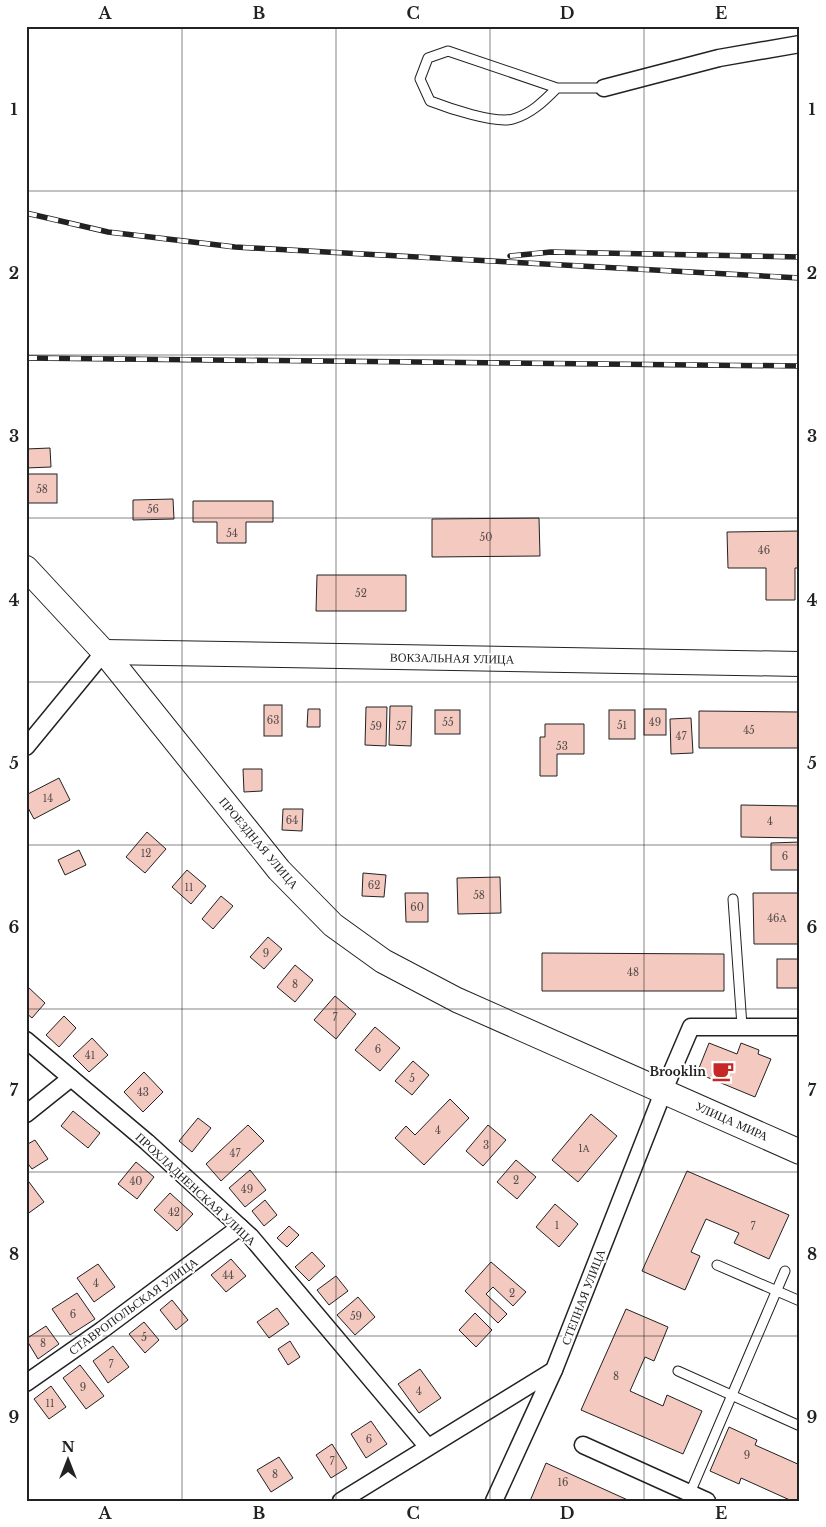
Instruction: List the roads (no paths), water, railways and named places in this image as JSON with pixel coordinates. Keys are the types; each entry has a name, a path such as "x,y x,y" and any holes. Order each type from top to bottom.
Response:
{"main road":[{"name":"ПРОЕЗДНАЯ УЛИЦА","path":"26,568 104,652 279,870 333,925 383,961 457,1000 539,1038 664,1090"},
{"name":"ВОКЗАЛЬНАЯ УЛИЦА","path":"104,652 800,664"},
{"name":"УЛИЦА МИРА","path":"664,1090 800,1152"}],"street":[{"path":"604,88 719,58 800,44"},
{"path":"26,747 104,652"},
{"path":"742,1026 800,1027"},
{"name":"СТЕПНАЯ УЛИЦА","path":"494,1501 554,1370 664,1090 691,1027 742,1026"},
{"name":"ПРОХЛАДНЕНСКАЯ УЛИЦА","path":"26,1040 148,1142 251,1238 427,1446"},
{"path":"26,1114 71,1078"},
{"name":"СТАВРОПОЛЬСКАЯ УЛИЦА","path":"26,1383 102,1330 240,1227"},
{"path":"342,1501 427,1446 554,1370"},
{"path":"583,1445 707,1501"}],"lane":[{"path":"557,88 537,107 512,119 464,114 430,101 420,79 428,58 448,51 557,88 604,88"},
{"path":"733,899 742,1026"},
{"path":"717,1265 800,1301"},
{"path":"690,1493 785,1271"},
{"path":"678,1371 800,1426"}],"railway":[{"path":"26,213 108,232 235,247 800,278"},
{"path":"510,256 551,252 800,257"},
{"path":"26,358 800,366"}],"place":[{"name":"Brooklin","path":"723,1071"}]}
